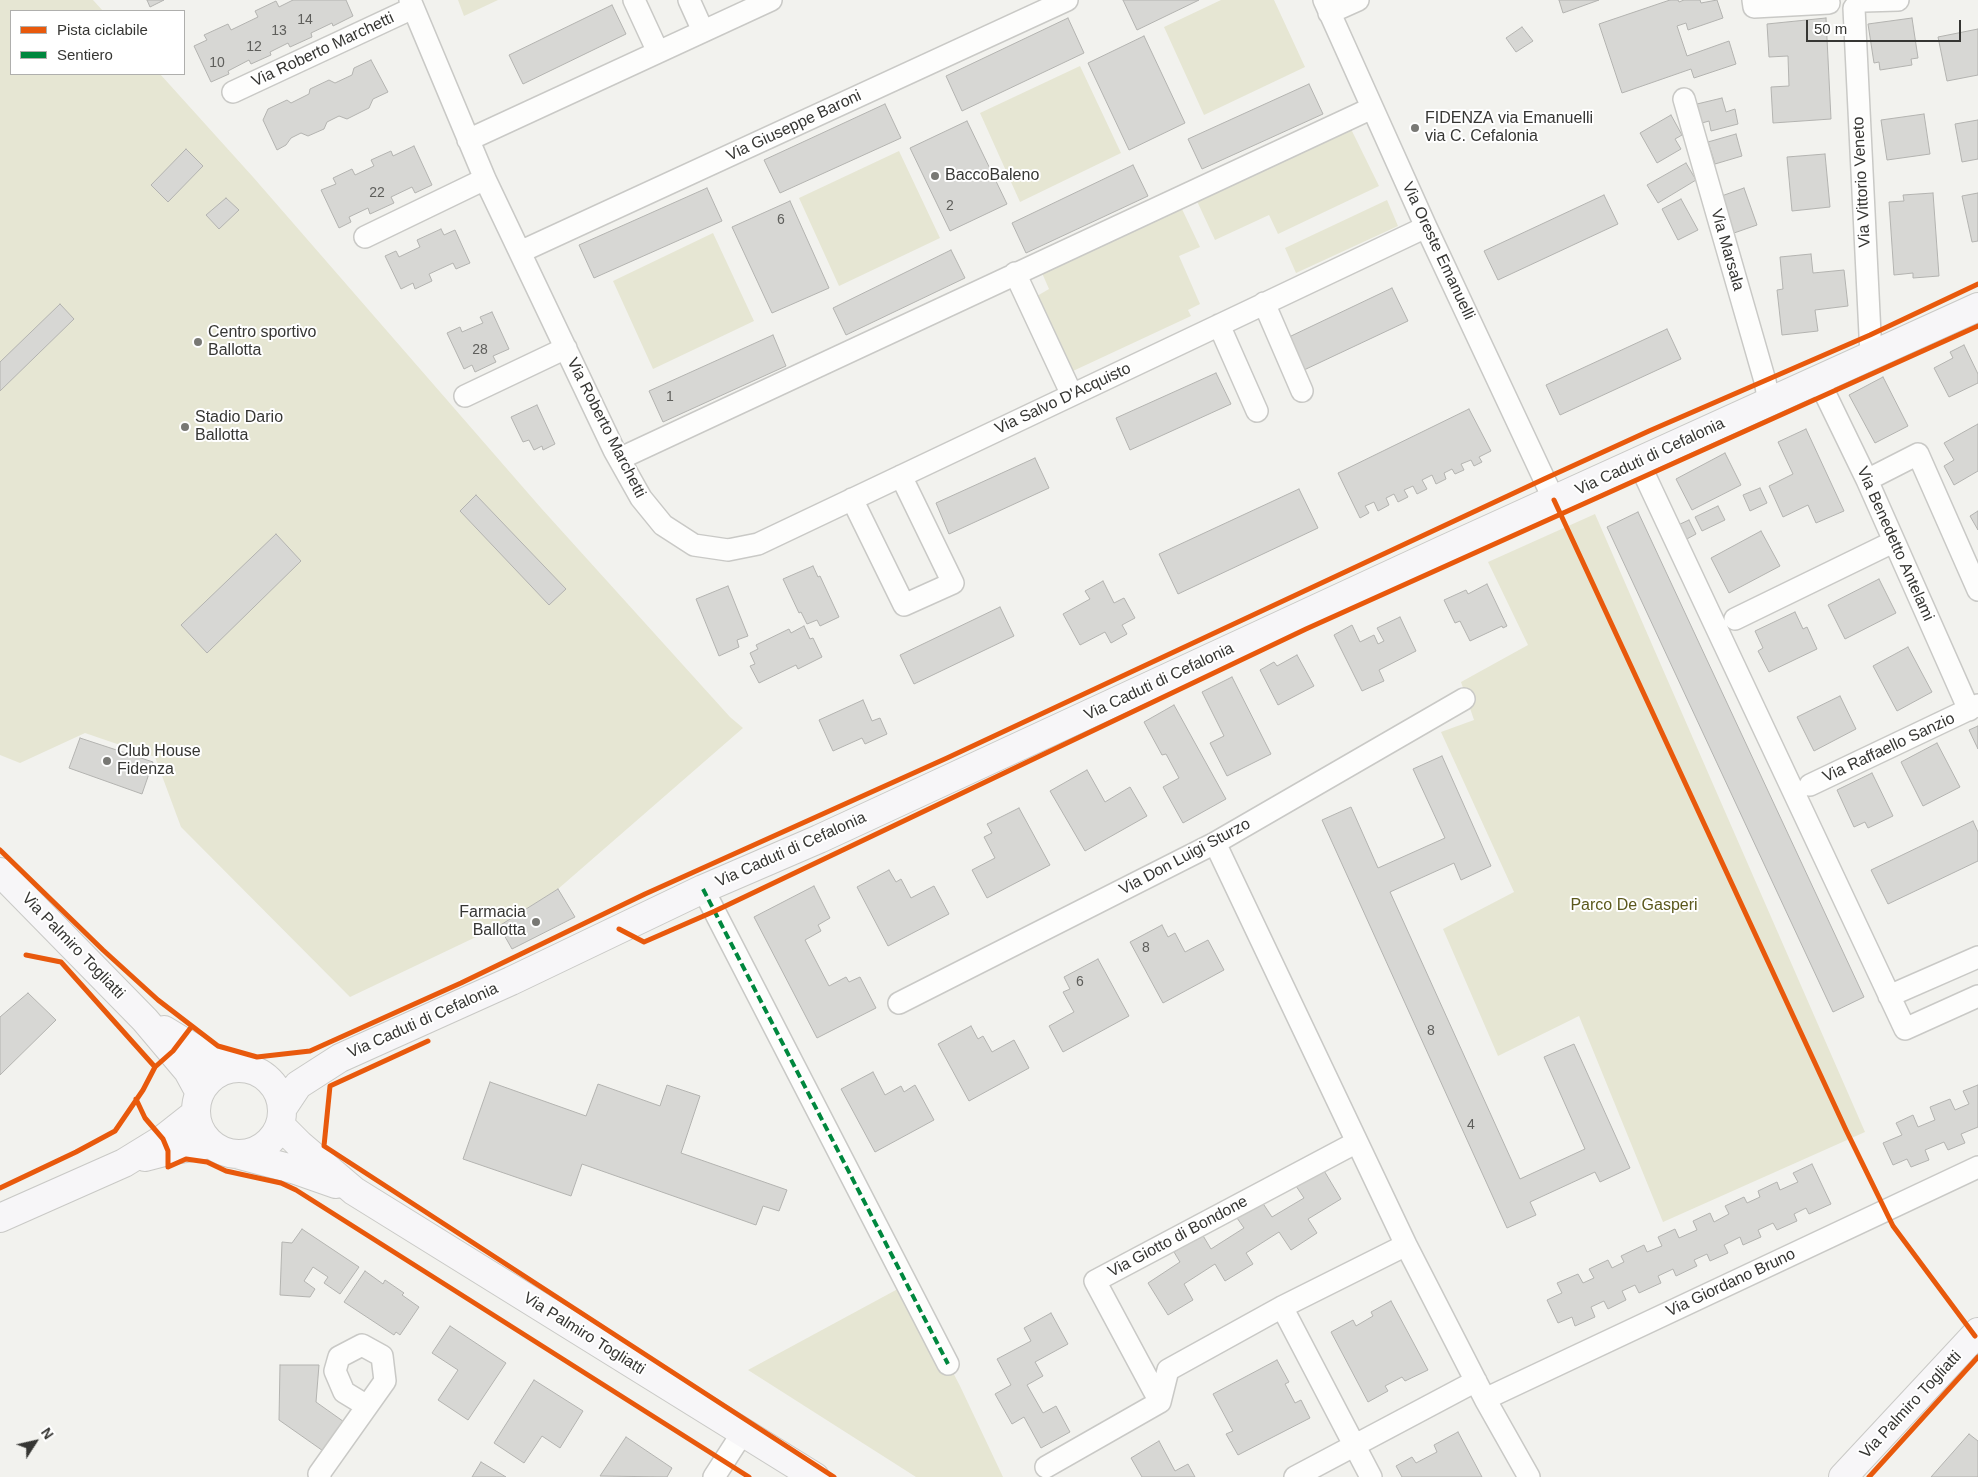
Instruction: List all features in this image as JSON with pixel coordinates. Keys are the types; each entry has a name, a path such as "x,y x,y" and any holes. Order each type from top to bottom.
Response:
{"street":[{"path":"634,0 658,52"},
{"path":"689,0 704,31"},
{"path":"468,140 771,0"},
{"name":"Via Giuseppe Baroni","path":"520,252 1067,0"},
{"path":"1327,6 1358,0"},
{"path":"1754,4 1828,1 1840,9 1861,3 1898,0"},
{"name":"Via Vittorio Veneto","path":"1861,3 1871,355"},
{"name":"Via Roberto Marchetti","path":"233,92 411,4 485,179 619,458 641,498 663,525 694,545"},
{"name":"Via Oreste Emanuelli","path":"1327,6 1426,226 1554,500"},
{"name":"Via Marsala","path":"1684,99 1765,380 1769,402"},
{"path":"619,458 1372,108"},
{"path":"365,238 485,179"},
{"name":"Via Salvo D'Acquisto","path":"694,545 728,550 758,544 1426,226"},
{"path":"1015,273 1072,395"},
{"path":"1264,303 1302,391"},
{"name":"Via Caduti di Cefalonia","path":"281,1117 298,1085 340,1058 511,981 703,889 819,838 1978,307"},
{"path":"1219,325 1257,411"},
{"name":"Via Roberto Marchetti","path":"465,396 566,348"},
{"name":"Via Benedetto Antelami","path":"1818,379 1893,542 1973,708"},
{"path":"1866,480 1918,454 1978,590"},
{"path":"1638,462 1904,1030 1978,996"},
{"path":"852,499 904,605 954,583 901,476"},
{"path":"1735,618 1893,542"},
{"name":"Via Don Luigi Sturzo","path":"899,1003 1215,843 1464,699"},
{"name":"Via Raffaello Sanzio","path":"1810,785 1973,708"},
{"path":"1215,843 1406,1245 1481,1390 1529,1477"},
{"name":"Via Palmiro Togliatti","path":"0,872 145,1020 188,1071 198,1103 198,1124 203,1135 211,1144 229,1154 240,1154 296,1170 354,1191"},
{"path":"703,889 948,1364"},
{"path":"1889,996 1978,957"},
{"name":"Via Palmiro Togliatti","path":"145,1020 207,1056 267,1078 275,1087 280,1097 281,1117 300,1145 354,1191 815,1477"},
{"name":"Via Caduti di Cefalonia","path":"247,1070 288,1070 340,1058"},
{"path":"0,1218 124,1163 163,1139 198,1103 206,1083 215,1075 225,1070 247,1070"},
{"path":"240,1154 253,1152 265,1146 274,1137 281,1117"},
{"name":"Via Giotto di Bondone","path":"1160,1402 1094,1281 1357,1142"},
{"path":"124,1163 168,1151 211,1144"},
{"name":"Via Giordano Bruno","path":"1481,1390 1978,1167"},
{"path":"1046,1467 1160,1402 1168,1370 1282,1307 1406,1245"},
{"path":"1282,1307 1371,1477"},
{"name":"Via Palmiro Togliatti","path":"1844,1477 1978,1332"},
{"path":"1295,1477 1354,1445 1481,1390"},
{"path":"320,1477 319,1474 367,1406"},
{"path":"714,1477 742,1432"}],"green space":[{"name":"Centro sportivo Ballotta","path":"0,0 93,0 102,10 10,10 10,75 161,75 253,177 541,508 730,717 743,728 558,889 499,926 350,997 181,827 155,757 85,733 20,763 0,755"},
{"path":"458,0 498,0 464,16"},
{"path":"1221,0 1274,0 1305,67 1204,115 1164,27"},
{"path":"1080,66 1121,153 1020,202 980,113"},
{"path":"1350,127 1379,186 1278,234 1269,215 1215,240 1196,199"},
{"path":"899,151 940,238 839,286 799,198"},
{"path":"1387,200 1398,226 1296,273 1285,248"},
{"path":"1181,207 1200,247 1179,256 1200,304 1188,310 1191,316 1073,371 1037,296 1049,289 1042,273"},
{"path":"713,233 754,321 653,369 613,281"},
{"name":"Parco De Gasperi","path":"1595,514 1865,1132 1663,1222 1579,1016 1498,1056 1443,929 1514,892 1441,732 1474,720 1461,682 1528,645 1488,562"},
{"path":"907,1284 960,1386 1003,1477 916,1477 748,1370"}],"building":[{"path":"147,0 164,0 150,7"},
{"path":"293,0 346,0 353,16 333,26 332,23 311,33 312,37 290,47 288,43 270,52 271,55 251,64 249,60 228,71 229,74 211,82 194,46 207,40 204,35 228,24 231,30 258,17 255,11 276,1 279,7"},
{"path":"1123,0 1199,0 1137,30"},
{"path":"1559,0 1599,0 1563,13"},
{"path":"1670,0 1678,0 1679,2 1684,0 1700,0 1701,3 1717,0 1723,18 1688,30 1686,23 1677,26 1687,56 1729,41 1736,64 1694,78 1691,69 1622,93 1599,24"},
{"path":"612,5 626,34 523,84 509,55"},
{"path":"1068,18 1084,53 962,111 946,76"},
{"path":"1826,18 1831,119 1773,123 1771,87 1789,86 1788,56 1769,57 1767,24"},
{"path":"1912,18 1918,58 1911,59 1912,65 1880,70 1879,62 1874,63 1868,24"},
{"path":"1522,27 1533,41 1516,52 1506,38"},
{"path":"1978,29 1978,75 1947,81 1938,37"},
{"path":"1144,36 1185,123 1129,150 1088,63"},
{"path":"371,60 388,92 373,99 369,108 347,119 339,116 327,122 324,129 308,136 301,133 291,138 286,145 277,150 263,120 268,109 287,100 291,103 309,94 310,89 329,80 335,83 352,75 354,68"},
{"path":"1309,84 1323,114 1202,169 1188,139"},
{"path":"1722,98 1726,112 1735,109 1738,124 1711,131 1709,121 1702,123 1697,104"},
{"path":"885,104 901,138 780,193 764,160"},
{"path":"1924,114 1930,154 1887,160 1881,120"},
{"path":"1671,115 1682,135 1675,139 1681,149 1657,163 1640,133"},
{"path":"1978,120 1978,159 1962,162 1955,124"},
{"path":"967,121 1007,204 950,231 910,148"},
{"path":"1736,134 1742,156 1715,164 1708,142"},
{"path":"414,146 432,185 415,193 412,187 391,197 394,203 370,214 368,208 349,217 351,222 339,228 321,190 336,184 333,178 352,169 355,175 374,166 371,160 391,151 393,156"},
{"path":"186,149 203,166 168,202 151,185"},
{"path":"1825,154 1830,207 1792,211 1787,157"},
{"path":"1686,163 1696,180 1658,203 1647,185"},
{"path":"1133,165 1148,196 1026,253 1012,223"},
{"path":"707,188 722,221 594,278 579,245"},
{"path":"1744,188 1757,225 1734,233 1728,215 1716,198"},
{"path":"1933,193 1939,276 1913,278 1913,273 1894,275 1889,202 1904,201 1903,195"},
{"path":"1978,193 1978,241 1972,242 1962,196"},
{"path":"1604,195 1618,224 1498,280 1484,251"},
{"path":"226,198 239,210 219,229 206,215"},
{"path":"1681,199 1698,230 1678,240 1662,209"},
{"path":"790,201 829,288 772,313 732,227"},
{"path":"441,229 444,235 455,230 470,263 456,269 453,263 429,274 432,281 415,289 413,283 401,289 385,256 396,251 399,257 420,247 417,240"},
{"path":"951,250 965,278 846,335 833,308"},
{"path":"1811,254 1813,273 1844,270 1848,306 1815,310 1818,331 1782,335 1777,290 1783,289 1780,257"},
{"path":"1392,288 1408,321 1304,370 1289,337"},
{"path":"60,304 74,319 0,391 0,362"},
{"path":"492,312 509,349 493,356 496,362 475,372 472,365 464,369 447,333 460,327 462,332 483,323 480,317"},
{"path":"1667,329 1681,359 1560,415 1546,385"},
{"path":"773,335 786,366 663,422 649,391"},
{"path":"1964,345 1978,374 1978,383 1949,397 1934,368 1953,358 1950,352"},
{"path":"1216,373 1231,404 1130,450 1116,418"},
{"path":"1883,377 1908,426 1875,443 1849,395"},
{"path":"537,405 555,444 543,450 542,446 534,450 529,440 523,442 511,417"},
{"path":"1469,409 1491,451 1479,457 1482,462 1474,466 1471,460 1461,464 1464,470 1455,474 1452,469 1444,473 1446,479 1436,484 1432,475 1422,480 1427,489 1417,494 1413,486 1404,490 1408,497 1398,502 1394,494 1386,498 1389,505 1378,511 1374,502 1365,506 1369,513 1360,518 1338,473"},
{"path":"1978,424 1978,471 1954,485 1944,466 1954,460 1944,443"},
{"path":"1806,429 1844,511 1816,523 1808,505 1783,517 1769,486 1793,474 1778,442"},
{"path":"1725,453 1741,485 1692,510 1676,479"},
{"path":"1035,458 1049,488 949,534 936,503"},
{"path":"1760,488 1767,503 1750,511 1743,495"},
{"path":"1299,489 1318,528 1178,594 1159,554"},
{"path":"476,495 566,589 549,605 460,511"},
{"path":"1718,506 1725,520 1702,531 1695,517"},
{"path":"1978,511 1978,530 1970,516"},
{"path":"1638,512 1864,997 1833,1012 1607,527"},
{"path":"1689,520 1696,534 1685,540 1678,525"},
{"path":"1761,531 1780,566 1729,593 1711,558"},
{"path":"276,534 301,561 207,653 181,625"},
{"path":"813,566 818,577 820,576 839,617 820,626 817,620 807,624 801,612 799,613 783,579"},
{"path":"1879,579 1896,613 1845,639 1828,605"},
{"path":"1103,581 1114,603 1124,598 1135,618 1122,625 1127,634 1111,643 1105,632 1080,645 1063,614 1090,599 1085,591"},
{"path":"1487,584 1507,626 1503,628 1502,626 1470,641 1460,621 1455,623 1444,600 1466,590 1468,594"},
{"path":"728,586 748,636 737,640 739,647 719,656 696,599"},
{"path":"1000,607 1014,636 914,684 900,655"},
{"path":"1795,612 1803,629 1807,627 1817,649 1769,672 1758,651 1763,648 1755,631"},
{"path":"1400,617 1416,651 1379,670 1384,681 1362,691 1334,635 1352,625 1360,642 1374,635 1378,644 1384,641 1377,628"},
{"path":"804,626 810,639 813,638 822,657 798,669 796,665 759,683 750,666 755,664 750,653 758,649 756,645 789,629 791,633"},
{"path":"1908,647 1932,692 1897,711 1873,666"},
{"path":"1297,655 1314,686 1278,705 1260,670 1274,662 1277,666"},
{"path":"1232,677 1271,754 1227,776 1210,743 1224,736 1202,692"},
{"path":"1840,696 1856,729 1814,751 1797,717"},
{"path":"863,700 872,721 880,718 887,734 865,744 862,738 833,751 819,720"},
{"path":"1174,705 1226,799 1183,823 1163,787 1179,778 1166,754 1162,755 1144,722"},
{"path":"1978,726 1978,749 1969,730"},
{"path":"80,738 153,762 142,794 69,768"},
{"path":"1937,743 1960,787 1923,806 1901,762"},
{"path":"1442,756 1491,866 1461,880 1454,863 1390,892 1520,1179 1585,1149 1544,1057 1574,1044 1630,1168 1600,1182 1595,1172 1530,1202 1536,1215 1507,1228 1322,820 1351,807 1378,868 1445,838 1413,769"},
{"path":"1087,770 1105,802 1130,787 1147,816 1085,851 1050,791"},
{"path":"1872,773 1893,816 1868,828 1865,822 1854,827 1837,790"},
{"path":"1019,808 1050,865 987,898 972,870 995,858 984,837 992,833 987,824"},
{"path":"1973,821 1978,832 1978,861 1888,904 1871,870"},
{"path":"889,870 896,882 901,879 911,898 934,886 949,914 888,946 857,887"},
{"path":"814,886 830,918 818,925 821,931 805,940 829,986 846,977 849,982 860,977 876,1008 817,1038 754,917"},
{"name":"Farmacia Ballotta","path":"558,889 575,917 512,949 499,926"},
{"path":"1162,925 1168,937 1175,933 1185,952 1208,940 1224,970 1163,1003 1130,942"},
{"path":"1098,959 1129,1016 1063,1052 1049,1026 1074,1012 1063,992 1070,989 1064,977"},
{"path":"28,993 56,1020 0,1075 0,1017"},
{"path":"971,1026 978,1039 983,1036 992,1052 1014,1040 1029,1068 969,1101 938,1044"},
{"path":"873,1072 885,1095 901,1086 904,1092 915,1085 934,1120 875,1152 841,1089"},
{"path":"490,1082 586,1116 598,1084 660,1106 667,1085 700,1096 681,1153 787,1190 779,1211 763,1206 756,1225 582,1164 571,1196 463,1159"},
{"path":"1978,1085 1978,1127 1961,1134 1965,1143 1948,1150 1944,1142 1925,1150 1929,1160 1911,1167 1907,1159 1893,1165 1883,1143 1902,1135 1896,1123 1913,1115 1918,1127 1935,1120 1930,1107 1950,1099 1955,1110 1969,1104 1963,1091"},
{"path":"1812,1164 1831,1204 1809,1214 1806,1208 1794,1214 1797,1221 1777,1230 1773,1223 1758,1230 1761,1237 1743,1245 1740,1237 1724,1245 1728,1253 1710,1261 1707,1254 1694,1260 1697,1266 1676,1276 1673,1269 1658,1276 1661,1283 1639,1293 1635,1285 1622,1291 1626,1300 1608,1309 1604,1301 1591,1307 1595,1317 1575,1326 1572,1317 1558,1323 1547,1300 1562,1293 1557,1283 1578,1274 1583,1283 1594,1278 1589,1269 1608,1260 1612,1268 1624,1262 1621,1256 1644,1245 1647,1252 1662,1246 1658,1237 1675,1229 1679,1238 1697,1230 1693,1221 1710,1213 1714,1222 1729,1214 1725,1206 1744,1197 1747,1203 1760,1197 1758,1191 1777,1182 1780,1190 1798,1182 1793,1173"},
{"path":"1323,1169 1341,1199 1308,1219 1317,1233 1291,1250 1279,1232 1246,1253 1253,1264 1225,1281 1215,1264 1184,1284 1193,1300 1168,1315 1148,1283 1180,1262 1174,1252 1202,1234 1211,1249 1244,1228 1237,1218 1262,1202 1272,1217 1304,1198 1296,1186"},
{"path":"302,1229 359,1267 340,1294 324,1283 328,1277 313,1267 304,1281 315,1289 310,1297 280,1295 282,1242 292,1243"},
{"path":"365,1271 383,1284 385,1280 404,1293 402,1295 419,1307 400,1335 396,1332 394,1335 344,1302"},
{"path":"1391,1301 1428,1370 1405,1381 1402,1377 1385,1386 1388,1391 1368,1402 1331,1332 1353,1320 1356,1326 1373,1316 1371,1312"},
{"path":"1051,1313 1068,1344 1035,1362 1043,1376 1027,1385 1043,1413 1056,1406 1070,1432 1041,1448 1024,1417 1012,1424 995,1394 1011,1385 997,1359 1031,1341 1024,1328"},
{"path":"450,1326 506,1363 468,1420 438,1400 458,1370 432,1353"},
{"path":"1277,1360 1289,1382 1285,1384 1295,1403 1301,1400 1310,1418 1238,1455 1226,1434 1233,1431 1213,1394"},
{"path":"280,1365 319,1365 316,1402 347,1424 326,1453 279,1420"},
{"path":"534,1380 583,1411 560,1448 542,1436 524,1463 494,1443"},
{"path":"1458,1432 1482,1477 1402,1477 1396,1466 1412,1457 1416,1463 1437,1452 1434,1445"},
{"path":"1969,1434 1978,1441 1978,1477 1931,1477"},
{"path":"626,1437 672,1468 667,1477 600,1476"},
{"path":"1159,1441 1175,1471 1188,1464 1195,1477 1142,1477 1131,1458"},
{"path":"481,1462 506,1477 472,1477"}],"marked path":[{"path":"703,889 948,1364"}],"cycle path":[{"path":"0,850 103,950 158,1000 218,1046 257,1057 310,1051 461,983 645,894 947,758 1544,479 1870,335 1978,284"},
{"path":"619,929 644,942 715,911 1306,629 1978,326"},
{"path":"1554,500 1846,1130 1893,1226 1975,1336"},
{"path":"26,955 61,962 155,1067"},
{"path":"0,1188 115,1131 143,1090 155,1067 173,1051 192,1026"},
{"path":"428,1041 330,1086 324,1146 834,1477"},
{"path":"136,1099 145,1118 163,1139 168,1151 168,1167 186,1159 207,1162 226,1171 281,1183 296,1190 749,1477"},
{"path":"1869,1477 1978,1357"}],"place":[{"name":"FIDENZA via Emanuelli via C. Cefalonia","path":"1415,128"},
{"name":"BaccoBaleno","path":"935,176"},
{"name":"Centro sportivo Ballotta","path":"198,342"},
{"name":"Stadio Dario Ballotta","path":"185,427"},
{"name":"Club House Fidenza","path":"107,761"},
{"name":"Farmacia Ballotta","path":"536,922"}]}
